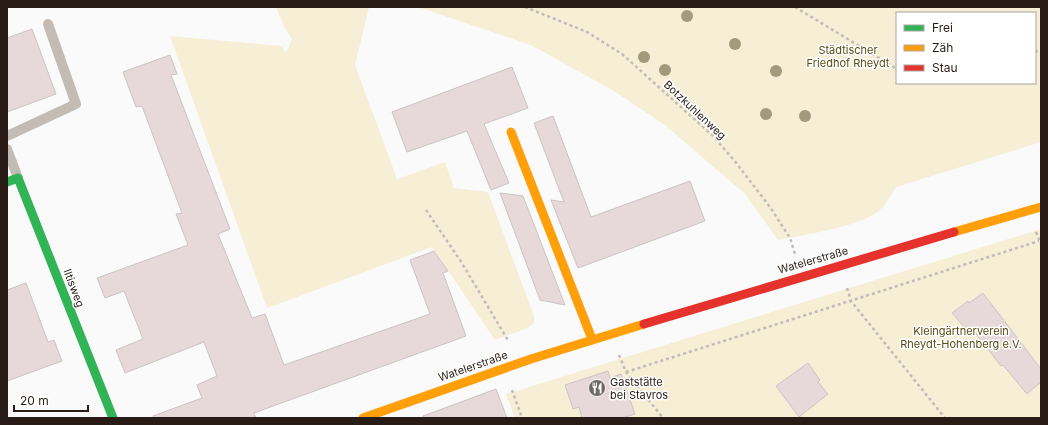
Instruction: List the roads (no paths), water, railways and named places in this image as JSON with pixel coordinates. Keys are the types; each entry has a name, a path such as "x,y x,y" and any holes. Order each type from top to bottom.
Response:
{"street":[{"path":"511,132 592,339"},
{"path":"7,182 18,178"},
{"name":"Iltisweg","path":"18,178 113,418"},
{"name":"Watelerstraße","path":"363,418 521,362 592,339 802,276 1041,207"}],"lane":[{"path":"7,136 76,104 48,24"},
{"path":"7,149 18,178"}],"place":[{"name":"Gaststätte bei Stavros","path":"597,388"}],"park label":[{"name":"Städtischer Friedhof Rheydt","path":"848,56"},
{"name":"Kleingärtnerverein Rheydt-Hohenberg e.V.","path":"961,337"}]}
